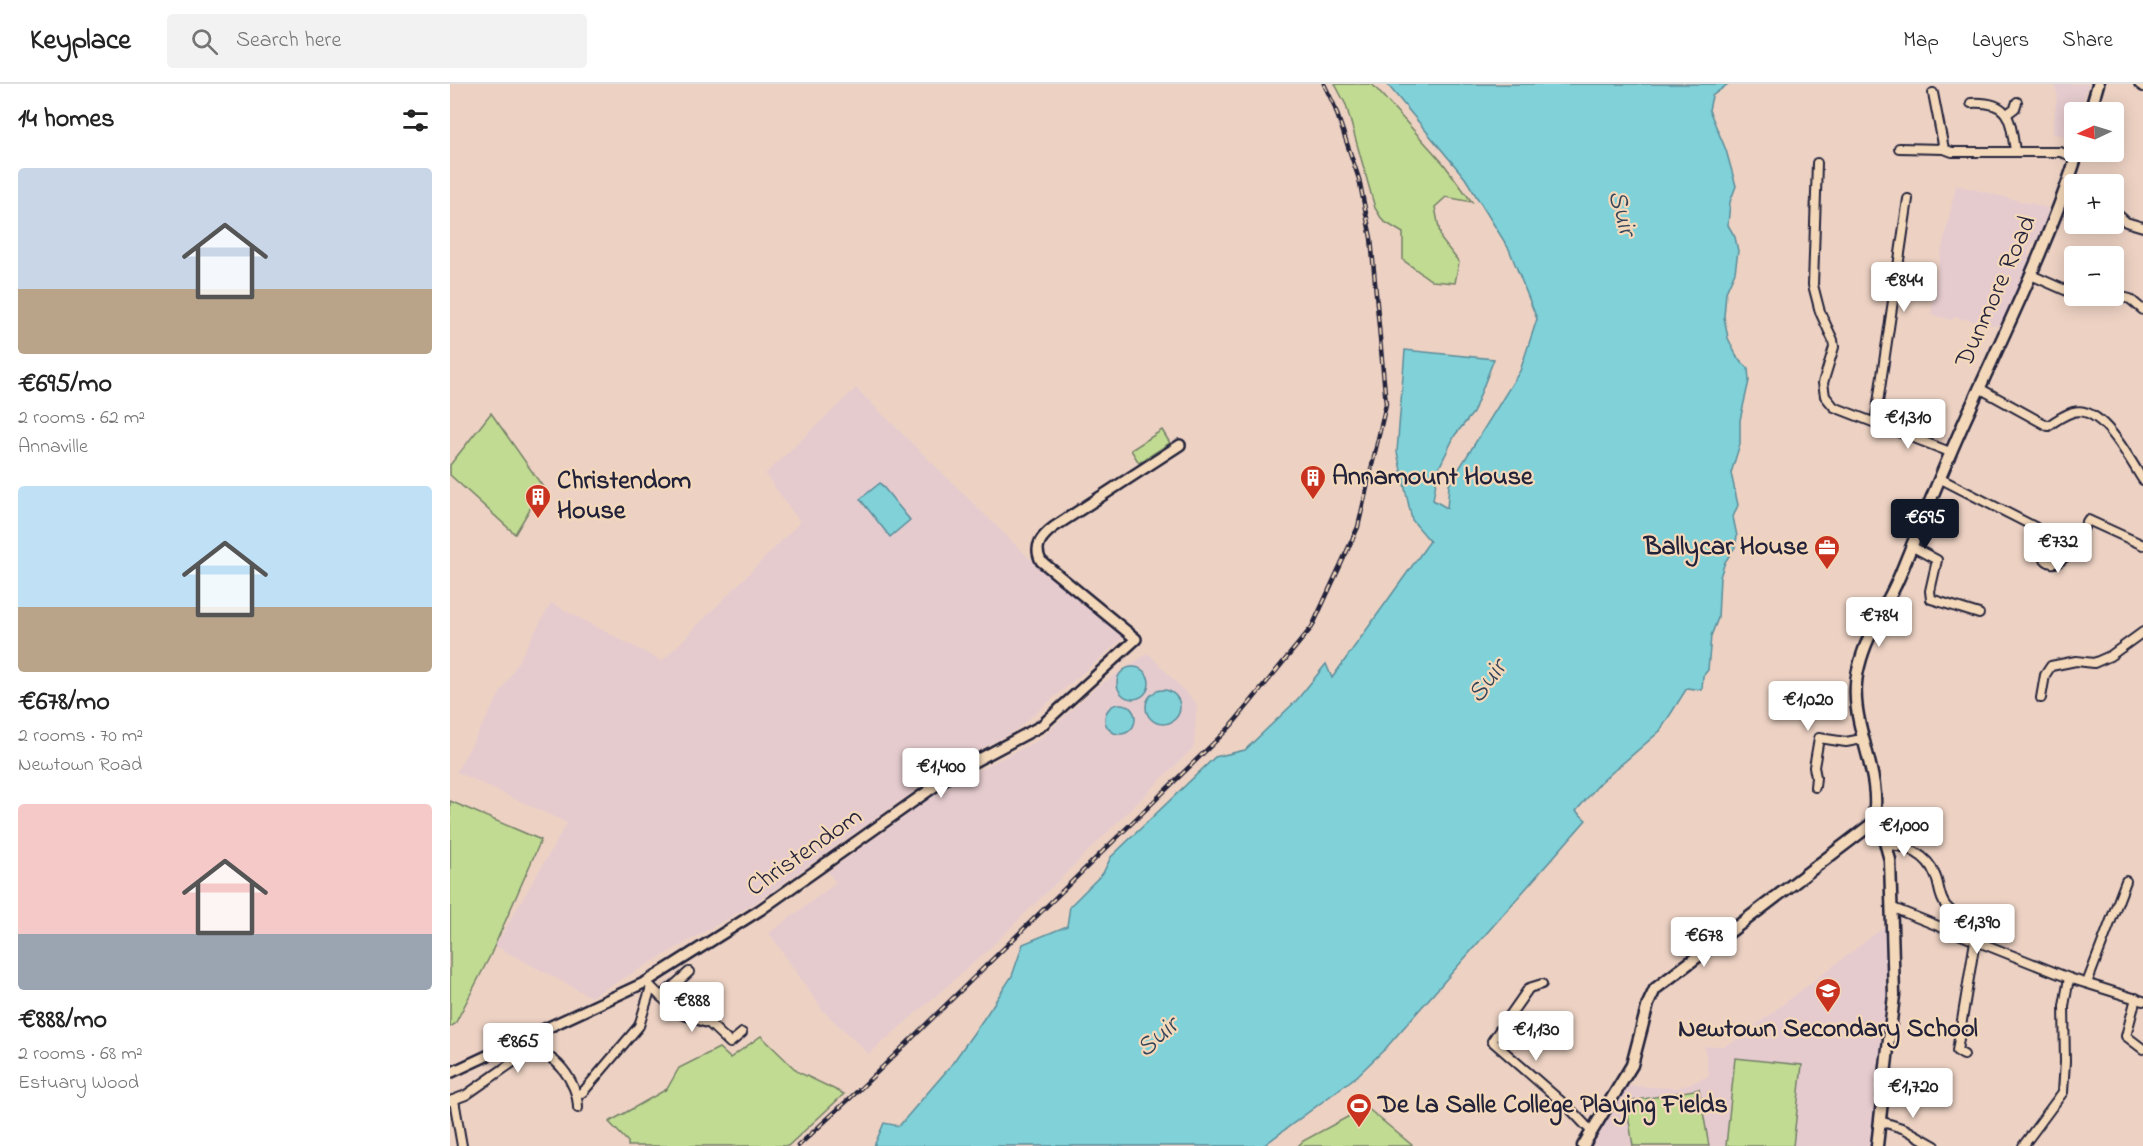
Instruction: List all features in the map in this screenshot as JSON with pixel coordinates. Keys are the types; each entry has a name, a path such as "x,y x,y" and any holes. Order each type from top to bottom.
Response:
{"main road":[{"path":"2093,102 2098,84"},
{"name":"Dunmore Road","path":"1873,823 1875,788 1854,699 1858,667 1867,641 1894,588 1950,452 2031,275 2064,192"},
{"path":"1583,1146 1632,1065 1649,999 1657,987 1873,823 1887,845 1893,908 1894,995 1877,1146"}],"street":[{"path":"2139,84 2143,87"},
{"path":"1933,93 1944,149"},
{"path":"2007,114 2015,108 2017,102"},
{"path":"1971,103 1995,103 2007,114 2015,151"},
{"path":"1899,148 1944,149 1952,152 2064,152"},
{"path":"1817,163 1813,285 1834,347 1823,383 1825,396 1834,407 1950,452"},
{"path":"1875,423 1908,199"},
{"path":"2124,220 2143,227"},
{"path":"2031,275 2064,290"},
{"path":"2124,298 2130,299 2143,310"},
{"path":"1980,388 2048,426 2073,412 2085,412 2096,416 2105,424 2143,480"},
{"name":"Christendom","path":"450,1073 649,985 760,910 955,772 1041,726 1136,639 1041,561 1037,554 1038,544 1043,535 1054,527 1180,445"},
{"path":"1939,478 2035,527 2036,547 2046,560 2052,562 2064,559 2088,520 2143,545"},
{"path":"1911,546 1938,560 1930,591 1931,599 1978,614"},
{"path":"2041,698 2045,675 2051,666 2076,662 2094,663 2110,656 2143,632"},
{"path":"1815,787 1814,767 1819,738 1846,742 1862,740"},
{"path":"1887,845 1899,845 1915,853 1935,874 1941,899 1946,907 1977,926"},
{"path":"2087,983 2127,881"},
{"path":"1893,908 2069,978 2140,999 2126,1036 2143,1049"},
{"path":"1964,1055 1958,1051 1975,940"},
{"path":"661,997 689,972"},
{"path":"2023,1146 2063,1092 2066,1062 2064,1006 2069,978"},
{"path":"1542,984 1528,987 1492,1041 1571,1110 1592,1132"},
{"path":"649,985 678,1013 710,1024 730,1043 742,1033"},
{"path":"577,1096 639,1026 649,985"},
{"path":"462,1146 452,1100 466,1095 526,1053 532,1052 555,1061 569,1079 577,1096 578,1108"},
{"path":"1881,1120 1905,1129 1935,1146"}],"shaded area":[{"path":"2054,84 2089,84 2083,102 2064,102 2064,136 2053,133 2057,94"},
{"path":"1956,185 2049,208 2040,238 2032,243 2028,253 2031,260 2002,327 1954,317 1952,320 1931,315 1938,267"},
{"path":"856,388 1027,556 1125,637 1016,730 949,767 755,903 591,997 495,946 567,823 456,772 551,603 662,661 800,522 765,474"},
{"path":"1148,653 1197,704 1194,747 984,954 869,1054 823,1011 769,933 836,883 828,872 948,785 1039,740 1094,689"},
{"name":"Newtown Secondary School","path":"1888,924 1889,988 1871,1146 1589,1146 1627,1086 1678,1088 1709,1076 1704,1046 1724,1046 1736,1040"}],"green space":[{"path":"1335,84 1372,84 1443,163 1472,202 1446,197 1435,207 1441,239 1459,262 1455,283 1432,281 1403,260 1403,233 1383,221 1375,208 1346,105"},
{"path":"491,413 543,487 515,534 450,475 450,465"},
{"path":"1162,430 1170,443 1139,463 1131,450"},
{"path":"450,801 541,840 490,956 455,1024 450,1027"},
{"path":"761,1036 798,1072 844,1094 788,1146 628,1146 628,1142 609,1122 667,1089 679,1068 719,1048 730,1058"},
{"path":"1735,1058 1802,1065 1793,1146 1726,1146"},
{"path":"1699,1089 1709,1146 1633,1146 1626,1102"},
{"name":"De La Salle College Playing Fields","path":"1366,1107 1413,1146 1298,1146 1303,1141"}],"water":[{"name":"Suir","path":"1387,84 1728,84 1712,96 1709,110 1726,150 1736,186 1730,202 1728,225 1735,237 1738,251 1735,272 1726,292 1724,317 1728,338 1737,357 1748,368 1749,381 1740,420 1740,444 1731,473 1738,505 1733,517 1737,536 1735,547 1725,562 1720,577 1718,618 1711,636 1708,670 1703,676 1702,690 1687,688 1660,731 1601,782 1576,811 1586,820 1385,1049 1357,1076 1263,1146 874,1146 884,1123 899,1126 949,1068 1012,976 1023,944 1067,926 1070,906 1103,873 1111,857 1215,757 1245,750 1296,701 1326,664 1332,678 1430,541 1412,520 1397,452 1405,350 1494,359 1473,413 1455,435 1438,470 1433,500 1447,508 1449,485 1520,371 1537,319 1509,249 1465,178"},
{"path":"880,483 910,520 890,537 860,499"},
{"path":"1133,667 1145,671 1149,683 1145,695 1133,699 1121,695 1117,683 1121,671"},
{"path":"1163,690 1175,695 1180,707 1175,719 1163,724 1151,719 1146,707 1151,695"},
{"path":"1120,704 1131,708 1135,719 1131,730 1120,734 1109,730 1105,719 1109,708"}],"railway":[{"path":"798,1146 860,1089 1230,727 1312,627 1358,527 1386,404 1371,238 1359,179 1334,105 1324,84"}],"place":[{"name":"Annamount House","path":"1313,501"},
{"name":"Christendom House","path":"538,520"},
{"name":"Ballycar House","path":"1827,571"},
{"name":"Newtown Secondary School","path":"1828,1014"},
{"name":"De La Salle College Playing Fields","path":"1359,1129"}]}
